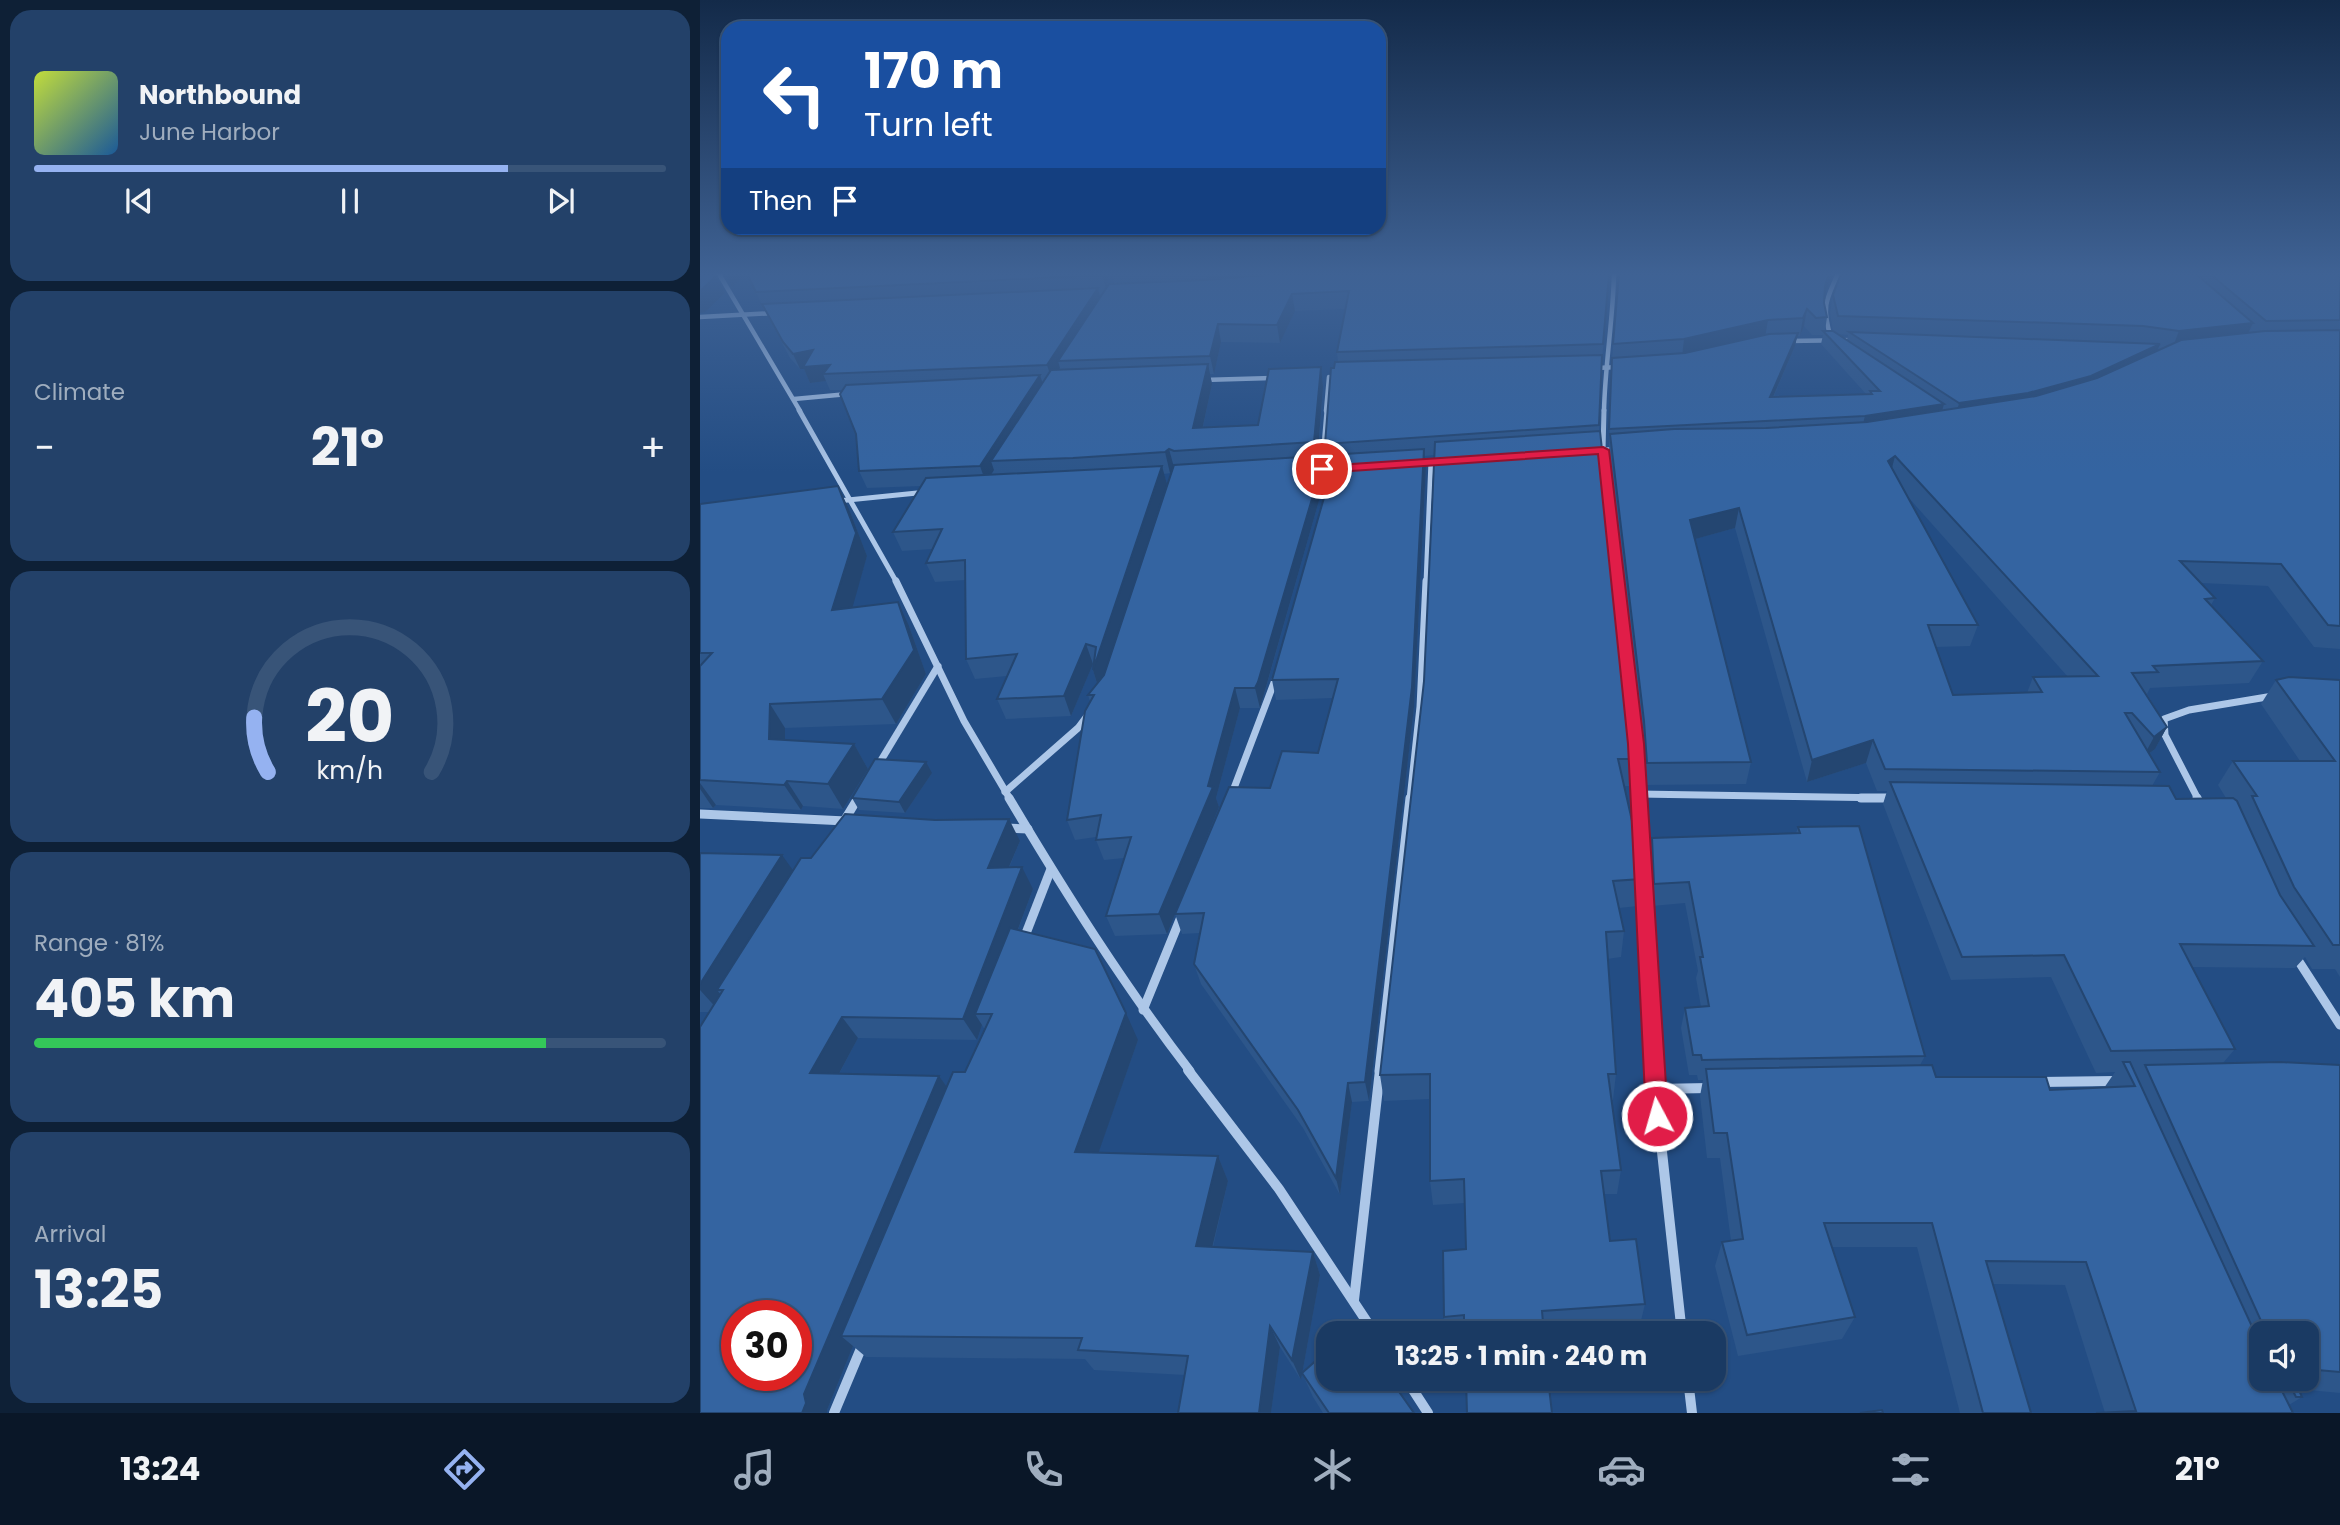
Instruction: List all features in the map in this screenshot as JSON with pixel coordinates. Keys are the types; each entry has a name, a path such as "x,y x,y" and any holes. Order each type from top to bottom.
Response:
{"street":[{"path":"760,340 909,604 964,721 1052,869 1143,1010 1279,1189 1367,1321"},
{"path":"1610,340 1605,368 1603,450 1636,744 1654,1089 1681,1321"},
{"path":"1778,342 1814,340"},
{"path":"1832,340 1842,347"},
{"path":"1592,368 1633,367"},
{"path":"1316,377 1342,377"},
{"path":"1325,502 1330,482 1322,469 1329,377"},
{"path":"1198,380 1277,378"},
{"path":"794,399 861,393"},
{"path":"1590,451 1631,448"},
{"path":"1418,462 1444,460"},
{"path":"1354,1301 1420,707 1431,461"},
{"path":"1309,470 1336,468"},
{"path":"836,501 933,491"},
{"path":"873,773 938,666"},
{"path":"1227,806 1268,704 1279,666"},
{"path":"2185,802 2202,803 2165,735 2164,719 2189,710 2285,694"},
{"path":"1005,792 1078,727 1091,710"},
{"path":"837,832 866,785"},
{"path":"1637,794 1898,798"},
{"path":"700,814 857,821"},
{"path":"988,827 1028,829"},
{"path":"1021,946 1052,869"},
{"path":"1143,1010 1185,908"},
{"path":"2290,948 2340,1025"},
{"path":"2116,1081 2122,1094"},
{"path":"2034,1083 2129,1081"},
{"path":"1654,1089 1722,1088"},
{"path":"834,1413 864,1340"},
{"path":"1414,1391 1428,1413"},
{"path":"1689,1391 1692,1413"}],"building":[{"path":"782,340 1064,340 1047,365 823,374 830,365 803,367 813,350 793,354"},
{"path":"1072,340 1214,340 1210,356 1058,361"},
{"path":"1339,340 1603,340 1603,344 1337,352"},
{"path":"1613,340 1671,340 1613,344"},
{"path":"1743,340 1795,340 1770,397 1872,394 1870,391 1880,391 1831,340 1847,340 1944,404 1865,416 1609,429 1612,358 1685,353"},
{"path":"1861,340 2055,340 2160,344 2091,376 2028,393 1959,403"},
{"path":"2181,340 2340,340 2340,626 2328,625 2281,564 2180,561 2215,598 2205,599 2263,661 2153,666 2158,672 2132,673 2167,727 2154,737 2132,713 2125,713 2160,772 1885,769 1873,740 1812,760 1739,508 1690,520 1751,762 1647,763 1610,434 1867,422 2036,396 2097,378","holes":["1895,456 2098,676 2033,677 2042,692 1953,695 1928,625 1978,625 1888,461"]},
{"path":"1602,355 1599,425 1325,444 1331,368 1334,368 1335,362"},
{"path":"1208,364 1193,428 1258,425 1269,369 1321,367 1314,442 991,461 1051,370"},
{"path":"1040,375 980,466 859,471 856,434 840,394 846,385"},
{"path":"1600,431 1635,759 1618,759 1635,834 1638,833 1641,879 1613,881 1624,931 1606,932 1616,1074 1608,1074 1621,1170 1601,1171 1610,1241 1636,1239 1645,1304 1542,1311 1543,1321 1464,1321 1464,1315 1444,1317 1443,1251 1466,1249 1464,1179 1430,1181 1430,1074 1380,1075 1424,681 1435,442"},
{"path":"1424,449 1412,687 1365,1082 1348,1083 1336,1178 1298,1110 1194,964 1204,913 1175,914 1229,787 1270,788 1282,751 1318,753 1338,679 1272,680 1333,466 1328,455"},
{"path":"1316,456 1322,465 1258,682 1255,688 1235,688 1208,786 1213,787 1159,914 1106,916 1131,837 1096,840 1101,815 1067,820 1085,711 1094,695 1088,695 1104,675 1174,465"},
{"path":"1162,466 1093,670 1096,647 1086,644 1064,696 997,699 1017,654 966,659 965,560 926,563 942,529 893,532 926,478"},
{"path":"838,486 856,533 832,610 898,602 914,650 882,699 770,704 769,739 854,744 828,784 787,781 784,785 700,780 700,666 712,653 700,653 700,504"},
{"path":"2289,677 2340,680 2340,945 2333,945 2294,887 2252,796 2257,796 2233,761 2335,761 2276,680"},
{"path":"875,759 926,762 899,802 852,798"},
{"path":"1890,782 2169,786 2176,799 2233,798 2237,801 2280,895 2314,946 2180,944 2235,1049 2111,1051 2064,955 1962,957"},
{"path":"845,814 935,820 1009,819 988,868 1022,867 963,1019 842,1017 810,1073 939,1076 812,1375 812,1300 721,1300 721,1391 805,1391 806,1403 802,1413 700,1413 700,1027 723,990 717,990 801,858 811,858"},
{"path":"1859,826 1925,1056 1702,1060 1701,1055 1693,1055 1685,1008 1709,1006 1689,882 1654,884 1652,838 1800,833 1798,827"},
{"path":"700,853 782,855 700,984"},
{"path":"1010,928 1095,949 1126,1013 1075,1152 1218,1156 1196,1246 1313,1252 1292,1360 1270,1326 1259,1413 1178,1413 1188,1356 1078,1350 1082,1338 841,1336 953,1072 965,1072 992,1014 975,1014"},
{"path":"2123,1062 2130,1062 2249,1321 2249,1391 2282,1391 2293,1413 2096,1413 2136,1411 2086,1262 1986,1261 2031,1413 1983,1413 1932,1223 1824,1223 1855,1317 1747,1335 1722,1242 1743,1239 1727,1133 1714,1133 1706,1069 1932,1065 1936,1077 2046,1077 2050,1090 2135,1086"},
{"path":"2280,1062 2340,1065 2340,1372 2319,1370 2319,1321 2261,1321 2145,1065"},
{"path":"1316,1361 1316,1391 1398,1391 1414,1413 1329,1413 1302,1373"},
{"path":"1466,1391 1549,1391 1552,1413 1467,1413"},
{"path":"2293,1391 2299,1391 2302,1397 2296,1397"},
{"path":"1882,1410 1883,1413 1860,1413"}],"route":[{"path":"1322,469 1603,450 1636,744 1657,1116"}]}
